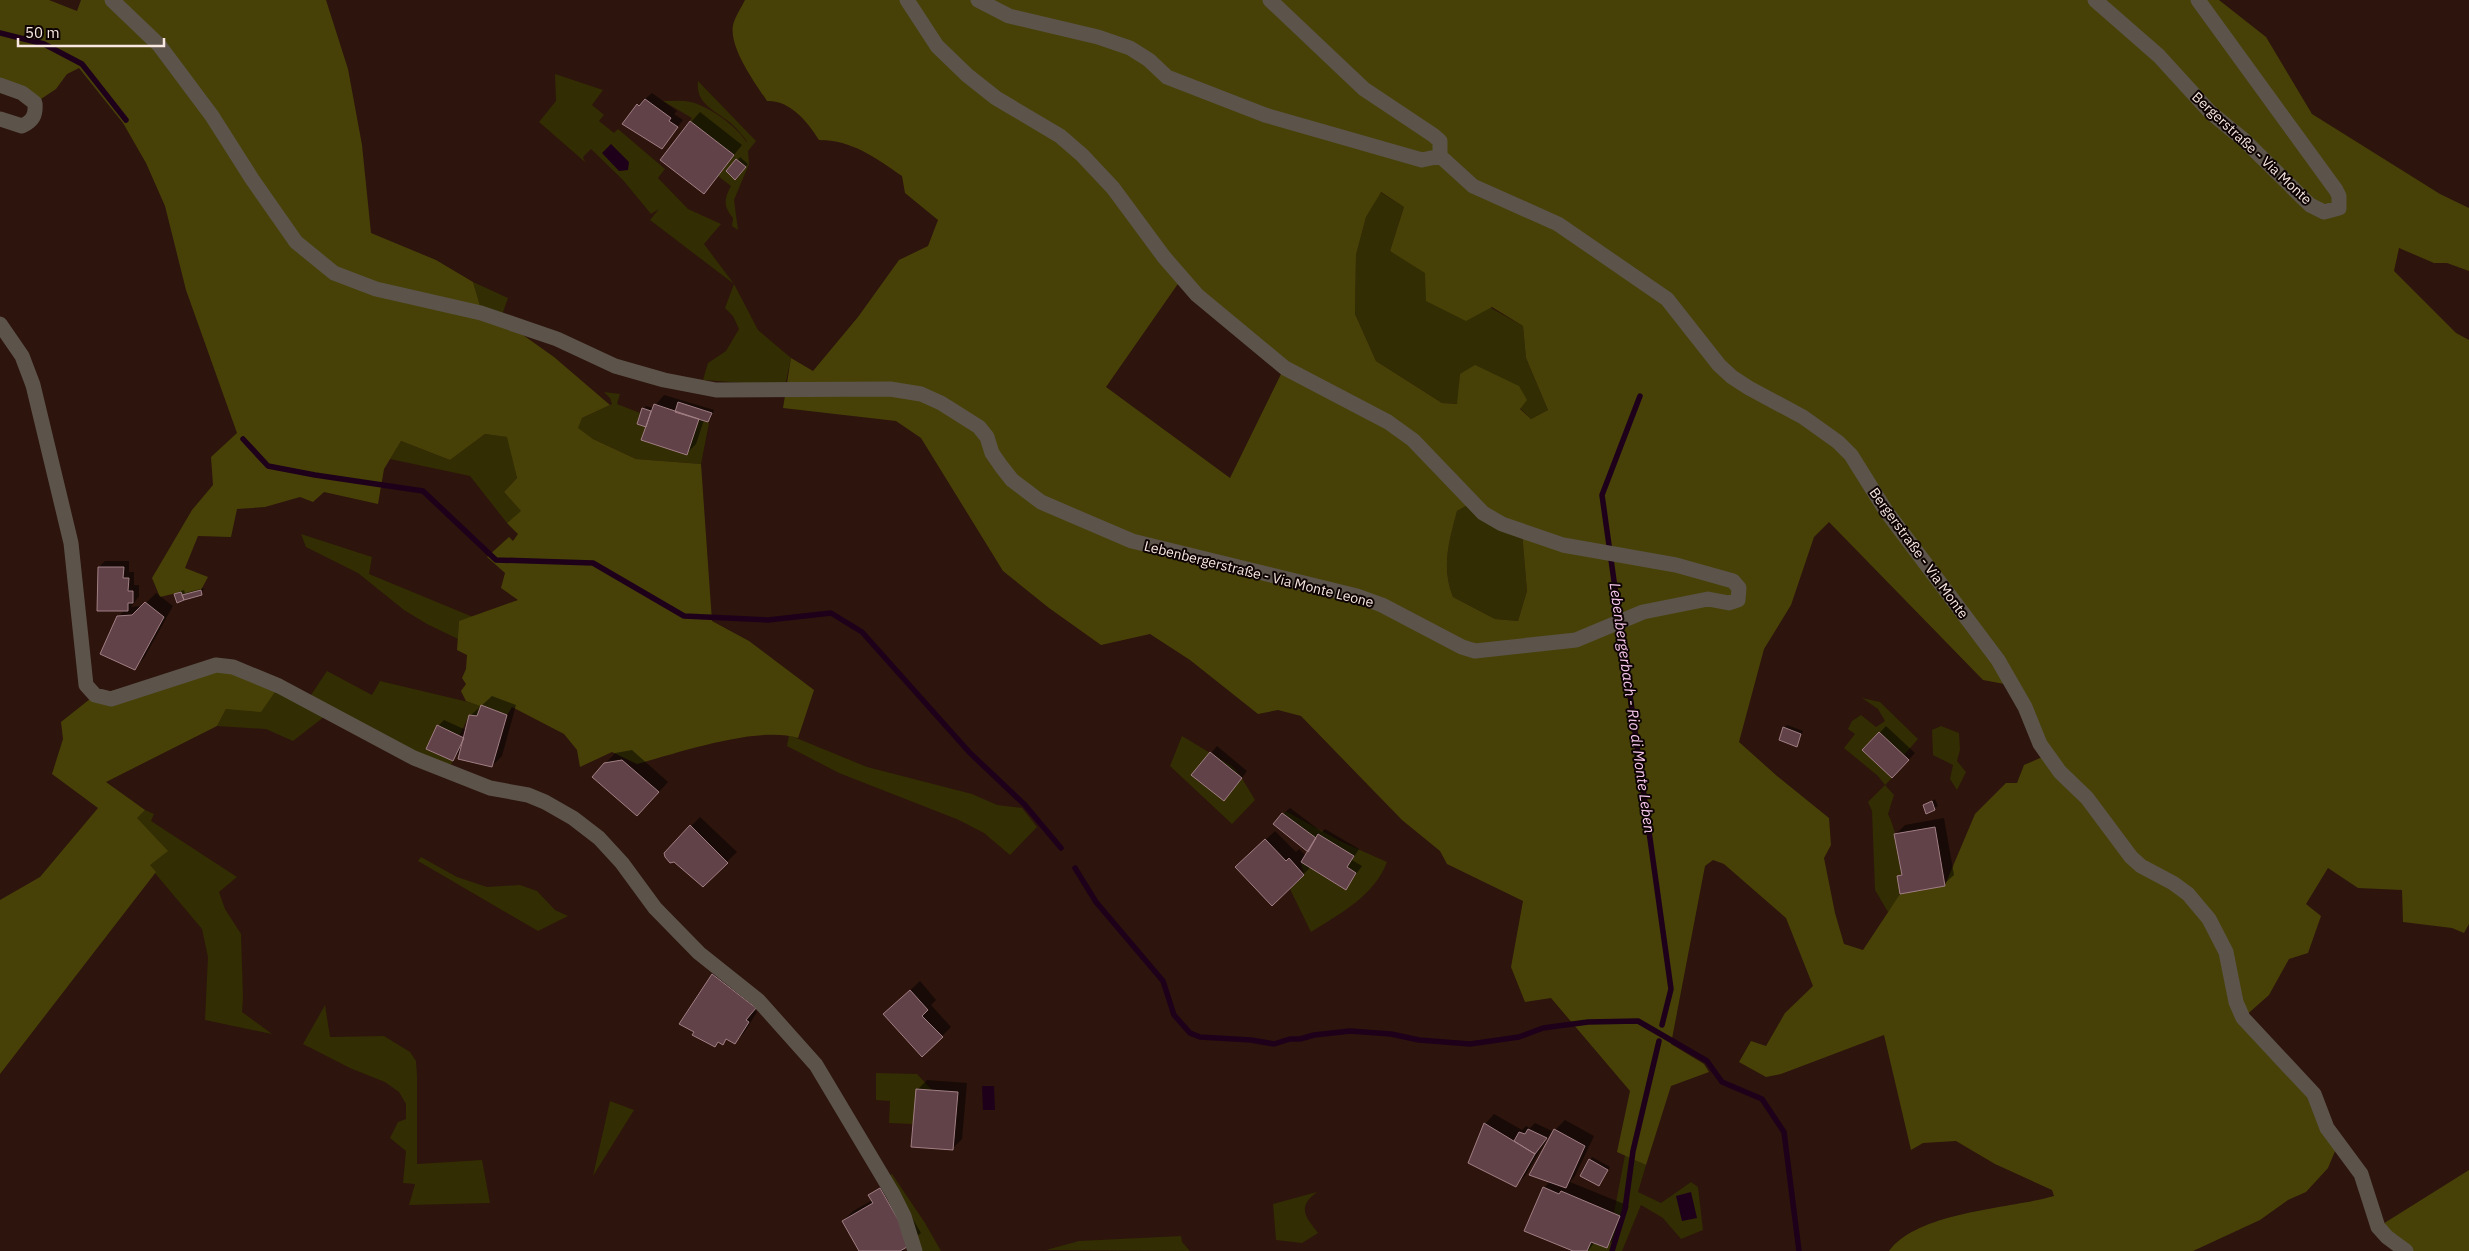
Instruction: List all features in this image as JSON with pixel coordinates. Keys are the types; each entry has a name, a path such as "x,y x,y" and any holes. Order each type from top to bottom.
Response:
{"street":[{"name":"Lebenbergerstraße - Via Monte Leone","path":"112,0 159,45 212,116 252,179 296,242 334,273 376,290 482,313 558,339 615,366 640,374 716,390 890,390 921,394 941,403 979,427 987,437 992,453 1012,480 1041,502 1132,541 1357,596 1382,605 1462,647 1475,651 1576,640 1643,612 1708,599 1729,603 1738,600 1739,588 1733,581 1676,566 1563,545 1502,524 1483,513 1413,440 1388,422 1284,368 1197,296 1164,257 1113,188 1082,155 1060,136 996,98 967,75 937,46 907,0"},
{"path":"978,0 1009,16 1098,37 1130,48 1150,60 1167,77 1265,115 1422,160 1440,156"},
{"name":"Bergerstraße - Via Monte","path":"1270,0 1364,89 1434,135 1440,142 1440,156 1473,186 1558,224 1667,299 1719,365 1732,377 1803,417 1838,442 1851,455 1886,511 1998,660 2025,707 2040,744 2060,772 2087,798 2131,857 2141,866 2173,883 2188,894 2209,919 2226,952 2236,1002 2243,1018 2314,1094 2327,1128 2361,1174 2378,1227 2387,1237 2406,1251"},
{"name":"Bergerstraße - Via Monte","path":"2095,0 2159,56 2210,112 2244,140 2310,205 2324,212 2339,208 2339,196 2336,190 2198,0"},
{"path":"0,85 30,98 35,104 36,113 30,122 22,126 0,119"},
{"path":"0,324 22,356 33,385 71,543 86,685 95,695 111,699 216,665 233,667 279,686 414,758 490,788 540,800 573,818 599,838 622,863 661,915 699,952 758,1000 816,1065 893,1194 907,1223 915,1251"}],"shaded area":[{"path":"0,0 49,0 77,11 81,0 326,0 348,69 362,145 371,233 436,260 473,282 483,316 523,335 554,357 610,405 582,418 578,428 593,439 636,459 701,464 712,621 749,641 814,690 798,738 782,735 762,735 740,738 718,742 637,764 612,752 580,767 577,750 564,734 512,707 507,715 466,701 461,691 466,684 462,678 466,669 467,655 457,650 459,621 518,600 501,588 505,573 487,557 509,537 513,541 518,534 507,523 521,511 504,492 517,478 507,437 485,434 450,460 401,441 384,469 378,504 324,492 313,502 300,497 265,507 237,509 231,537 198,536 185,568 208,577 201,590 182,595 181,592 160,597 152,578 192,510 213,485 211,457 237,433 186,290 165,206 146,163 123,123 79,68 67,74 56,89 35,103 0,85"},
{"path":"745,0 2219,0 2266,37 2312,114 2440,194 2469,208 2469,271 2447,263 2434,263 2399,248 2394,271 2456,333 2469,340 2469,924 2464,933 2452,928 2403,922 2402,890 2358,888 2328,868 2306,904 2321,916 2308,953 2289,959 2269,995 2243,1018 2297,1076 2338,1144 2328,1168 2306,1192 2288,1200 2260,1220 2193,1251 1889,1251 1903,1238 1921,1227 1966,1213 2054,1196 2052,1190 1995,1164 1956,1141 1923,1143 1911,1150 1884,1035 1781,1074 1766,1077 1739,1062 1751,1041 1766,1046 1785,1013 1813,986 1786,918 1724,864 1713,860 1705,866 1671,1044 1704,1064 1709,1072 1671,1086 1646,1165 1617,1152 1630,1091 1551,998 1525,1002 1511,967 1523,901 1447,864 1440,851 1402,820 1301,716 1278,710 1258,714 1190,660 1150,634 1101,645 1049,608 1003,571 921,438 896,421 783,408 791,358 813,371 858,317 899,260 928,246 938,220 905,193 902,176 863,151 842,143 819,140 798,113 783,104 767,101 744,65 735,44 733,25","holes":["1381,192 1404,207 1390,251 1425,273 1426,301 1466,321 1492,307 1523,326 1526,358 1548,410 1531,419 1520,409 1527,400 1519,386 1475,365 1460,374 1457,404 1442,403 1376,361 1355,314 1356,255 1366,217","1182,278 1284,368 1230,478 1106,387","1466,506 1522,532 1527,591 1518,621 1495,619 1453,597 1447,576 1447,565 1449,544 1457,511","1829,522 1983,680 2015,686 2047,755 2024,765 2017,783 2006,783 1975,814 1945,885 1900,894 1863,950 1844,944 1835,913 1824,858 1831,845 1829,818 1739,742 1764,649 1791,605 1814,537"]},
{"path":"555,74 603,90 592,105 604,115 599,121 614,133 618,129 665,169 658,178 688,209 721,224 704,244 734,284 650,220 659,209 651,214 623,180 591,149 583,157 585,162 539,122 556,101"},
{"path":"698,81 756,141 748,151 749,164 734,200 738,230 732,226 733,218 726,206 727,195 731,186 718,176 734,155 690,121 692,118 663,101 688,101 706,108 730,124 747,143 746,140 733,125 708,107 700,96","holes":["736,159 746,167 736,180 726,171"]},
{"path":"611,144 629,162 628,170 619,171 602,153"},
{"path":"1380,192 1404,207 1390,251 1523,326 1526,358 1548,410 1531,419 1520,408 1460,374 1458,404 1442,403 1376,361 1355,314 1356,255 1366,217"},
{"path":"473,282 508,298 502,315 481,310"},
{"path":"734,284 758,330 791,358 785,386 703,380 708,363 726,351 739,329 733,316 725,308"},
{"path":"604,392 620,394 617,404 640,413 637,424 646,427 642,440 686,455 699,419 709,423 701,464 636,459 593,439 577,428 582,418 612,404 610,398"},
{"path":"485,434 508,437 517,478 504,492 522,512 507,523 470,476 390,459 401,441 450,460"},
{"path":"1466,506 1522,532 1527,591 1518,621 1495,619 1453,597 1447,575 1451,533 1457,511"},
{"path":"301,534 372,557 369,574 473,617 459,621 458,639 404,610 358,573 306,547"},
{"path":"216,665 279,686 261,712 226,709 217,726 106,782 145,810 137,818 168,851 150,865 156,872 0,1074 0,900 40,877 98,808 52,774 63,739 61,722 95,695"},
{"path":"327,671 372,695 380,681 481,705 477,716 469,716 459,736 437,725 426,749 453,761 447,771 329,713 293,741 266,729 217,726 226,709 279,686 307,701"},
{"path":"1862,698 1880,702 1918,739 1904,755 1879,732 1862,750 1892,778 1885,785 1878,776 1844,748 1855,734 1848,729 1852,721 1861,715 1876,727 1885,721 1878,709"},
{"path":"1941,726 1959,733 1960,750 1957,761 1966,772 1957,790 1950,779 1953,765 1933,755 1932,730"},
{"path":"789,735 867,767 972,794 997,805 1022,808 1037,827 1010,855 984,833 959,820 839,773 787,746"},
{"path":"1182,736 1232,766 1240,775 1255,800 1232,824 1170,766"},
{"path":"1885,785 1894,795 1888,814 1897,841 1901,874 1899,895 1888,912 1875,890 1872,811 1868,802"},
{"path":"145,810 154,814 151,821 237,877 219,892 225,909 241,934 242,1012 272,1034 205,1020 208,957 202,929 149,866 136,818"},
{"path":"1287,812 1342,842 1387,862 1374,885 1365,894 1355,903 1311,932 1290,889 1304,875 1301,862 1346,890 1356,873 1282,813"},
{"path":"421,857 457,877 487,887 520,885 537,891 555,910 568,916 538,931 418,861"},
{"path":"325,1005 330,1037 384,1036 410,1052 416,1061 417,1076 417,1164 482,1160 490,1203 409,1205 415,1184 403,1183 406,1151 390,1138 398,1122 406,1119 406,1104 399,1092 385,1082 350,1068 303,1044"},
{"path":"876,1073 917,1074 932,1090 913,1124 889,1123 890,1101 876,1100"},
{"path":"982,1086 994,1086 995,1110 983,1110"},
{"path":"610,1101 634,1110 593,1176"},
{"path":"1625,1155 1646,1165 1638,1192 1661,1203 1691,1182 1698,1187 1703,1230 1681,1239 1663,1218 1641,1205 1622,1251 1587,1251 1591,1242 1607,1248 1620,1216 1614,1213"},
{"path":"2469,1170 2469,1251 2406,1251 2378,1227"},
{"path":"892,1174 925,1223 941,1251 915,1251 884,1178"},
{"path":"1317,1192 1307,1203 1305,1212 1318,1233 1302,1243 1276,1240 1273,1204"},
{"path":"1691,1192 1697,1218 1682,1221 1676,1196"},
{"path":"1181,1236 1182,1242 1190,1251 1046,1250 1079,1241"}],"building":[{"path":"645,99 671,118 669,121 678,127 662,149 622,124 637,104 639,106"},
{"path":"690,121 734,155 704,194 660,160"},
{"path":"736,159 746,167 735,180 726,171"},
{"path":"678,402 712,413 708,422 675,412"},
{"path":"654,404 699,419 687,455 641,440"},
{"path":"642,408 651,411 646,427 637,424"},
{"path":"98,567 124,567 123,578 129,578 128,591 133,591 133,603 128,603 128,611 97,611"},
{"path":"201,590 202,595 184,600 182,595"},
{"path":"181,592 184,600 177,603 174,594"},
{"path":"145,602 164,617 135,670 100,654 117,616 132,615"},
{"path":"481,705 507,715 492,767 458,759 469,715 477,716"},
{"path":"437,725 464,738 453,761 426,749"},
{"path":"1783,727 1801,734 1797,747 1779,740"},
{"path":"1879,732 1909,760 1892,778 1862,750"},
{"path":"1210,752 1242,778 1224,801 1191,775"},
{"path":"622,760 659,792 637,816 592,777 604,763"},
{"path":"1932,801 1935,810 1926,814 1923,805"},
{"path":"1282,813 1316,838 1308,852 1273,824"},
{"path":"690,825 728,863 703,887 674,862 670,863 664,853"},
{"path":"1935,827 1945,886 1900,894 1897,876 1902,875 1894,834"},
{"path":"1318,834 1354,856 1347,867 1356,873 1346,890 1301,862"},
{"path":"1265,839 1286,861 1289,858 1304,875 1272,906 1235,867"},
{"path":"712,974 756,1008 746,1020 749,1022 735,1044 726,1039 723,1045 718,1042 715,1047 692,1035 694,1032 679,1024"},
{"path":"910,990 928,1010 922,1016 943,1037 922,1057 883,1014"},
{"path":"916,1089 958,1092 953,1150 911,1147"},
{"path":"1484,1123 1535,1154 1516,1187 1468,1163"},
{"path":"1528,1129 1547,1138 1535,1154 1514,1141 1519,1132 1525,1134"},
{"path":"1554,1129 1585,1146 1566,1188 1529,1175"},
{"path":"1589,1159 1608,1170 1599,1186 1580,1176"},
{"path":"1543,1187 1559,1194 1561,1191 1620,1216 1607,1248 1591,1242 1587,1251 1573,1251 1524,1231"},
{"path":"880,1188 912,1244 900,1251 859,1251 842,1221 873,1203 868,1195"}],"waterway":[{"path":"0,33 44,44 82,64 126,120"},
{"name":"Lebenbergerbach - Rio di Monte Leben","path":"1640,396 1602,495 1671,989 1662,1025"},
{"path":"243,439 268,466 423,491 496,560 593,563 684,616 768,620 831,613 862,632 970,753 1025,805 1061,848"},
{"path":"1075,868 1096,902 1163,981 1174,1015 1190,1033 1200,1037 1251,1040 1274,1044 1290,1039 1350,1031 1391,1034 1419,1040 1470,1044 1519,1037 1543,1028 1588,1022 1638,1021 1707,1061 1722,1082 1762,1099 1784,1132 1799,1251"},
{"name":"Lebenbergerbach - Rio di Monte Leben","path":"1612,1251 1625,1209 1633,1151 1659,1041"}]}
